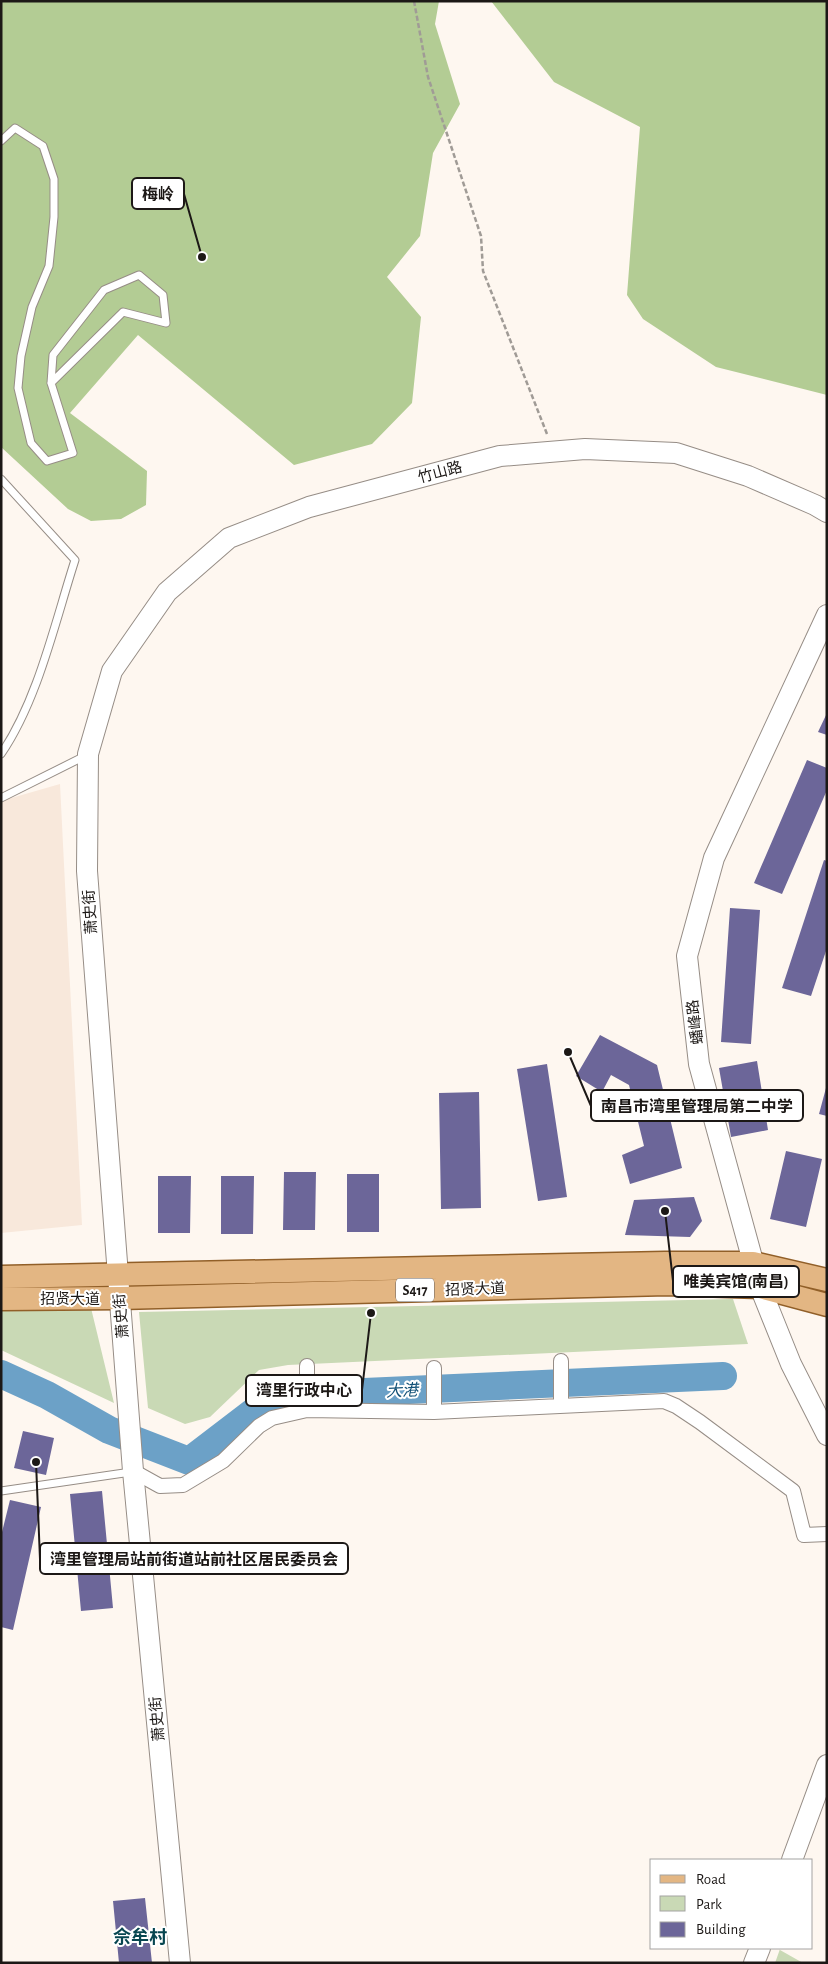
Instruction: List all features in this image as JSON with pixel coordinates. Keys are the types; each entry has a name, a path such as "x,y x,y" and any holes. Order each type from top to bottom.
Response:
{"main road":[{"name":"招贤大道","path":"1,1277 655,1263 753,1263 827,1280"},
{"name":"招贤大道","path":"1,1299 120,1298 666,1284 760,1286 827,1305"}],"street":[{"name":"竹山路","path":"112,671 167,592 229,538 308,507 500,456 585,449 676,453 748,476 827,512"},
{"name":"蟠峰路","path":"827,615 714,858 687,956 699,1064 753,1263 760,1286 791,1364 827,1435"},
{"name":"萧史街","path":"112,671 88,754 87,871 133,1471 180,1963"},
{"path":"560,1405 561,1361"},
{"path":"307,1366 307,1410"},
{"path":"434,1368 434,1412"},
{"path":"133,1471 160,1486 183,1485 223,1461 259,1426 272,1418 307,1410 434,1412 664,1401 676,1406 793,1490 804,1536 827,1534"},
{"path":"792,1859 827,1765"},
{"path":"754,1963 760,1949"}],"lane":[{"path":"1,141 15,128 43,146 54,179 54,217 49,266 32,307 21,356 18,388 31,443 47,461 73,453 51,383 53,355 104,290 139,275 163,295 166,323 123,312 51,383"},
{"path":"1,479 75,560 34,688 9,742 1,754"},
{"path":"1,798 88,754"},
{"path":"1,1492 133,1471"}],"path":[{"path":"414,1 428,77 481,236 483,271 554,452"}],"shaded area":[{"path":"60,784 82,1225 1,1233 1,801"}],"green space":[{"path":"1,1 439,1 435,24 460,104 433,153 420,236 387,277 421,317 412,403 372,444 294,465 138,335 70,413 147,471 146,505 121,519 91,521 68,509 1,447"},
{"path":"491,1 827,1 827,395 716,367 643,319 627,295 640,127 554,82"},
{"path":"733,1299 748,1344 288,1365 259,1370 210,1417 185,1424 148,1408 139,1312"},
{"path":"1,1308 91,1308 114,1403 1,1350"},
{"path":"780,1950 803,1963 775,1963"}],"building":[{"path":"827,713 827,735 818,732"},
{"path":"807,760 827,768 827,790 782,894 754,883"},
{"path":"824,860 827,861 827,948 811,996 782,988"},
{"path":"730,908 760,910 751,1044 721,1042"},
{"path":"600,1035 657,1065 682,1168 630,1184 622,1155 644,1146 629,1085 611,1075 602,1092 576,1076"},
{"path":"757,1061 768,1130 731,1137 719,1068"},
{"path":"547,1064 567,1197 538,1201 517,1069"},
{"path":"827,1088 827,1116 819,1114"},
{"path":"479,1092 481,1208 441,1209 439,1093"},
{"path":"786,1151 822,1159 806,1227 770,1219"},
{"path":"284,1172 316,1172 315,1230 283,1230"},
{"path":"347,1174 379,1174 379,1232 347,1232"},
{"path":"158,1176 191,1176 190,1233 158,1233"},
{"path":"221,1176 254,1176 253,1234 221,1234"},
{"path":"694,1197 702,1221 690,1237 625,1235 634,1200"},
{"path":"23,1431 54,1438 46,1475 14,1468"},
{"path":"102,1491 113,1608 81,1611 70,1494"},
{"path":"10,1500 41,1507 13,1630 1,1627 1,1536"},
{"path":"145,1898 152,1963 119,1963 113,1901"}],"waterway":[{"name":"大港","path":"1,1374 47,1395 109,1430 189,1461 274,1396 723,1376"}],"place":[{"name":"梅岭","path":"202,257"},
{"name":"南昌市湾里管理局第二中学","path":"568,1052"},
{"name":"唯美宾馆(南昌)","path":"665,1211"},
{"name":"湾里行政中心","path":"371,1313"},
{"name":"湾里管理局站前街道站前社区居民委员会","path":"36,1462"}],"district":[{"name":"佘牟村","path":"140,1937"}]}
